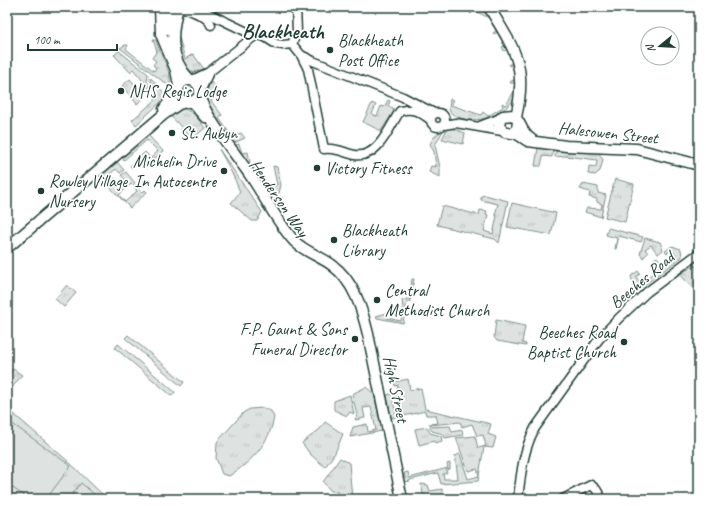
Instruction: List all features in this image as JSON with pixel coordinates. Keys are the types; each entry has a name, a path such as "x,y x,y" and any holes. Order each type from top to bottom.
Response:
{"main road":[{"path":"160,7 161,34 178,74 180,98 195,97"},
{"path":"489,7 512,44 517,57 520,77 519,94 511,117 499,122 502,131 508,133 514,132 518,127 511,117"},
{"path":"173,62 167,36 180,10"},
{"path":"180,10 172,43 181,69 191,79 198,83 195,97"},
{"path":"117,154 121,147 168,105 183,81 191,79"},
{"path":"7,248 171,109 195,97"},
{"name":"Henderson Way","path":"195,97 246,169 289,235 304,249 332,265 348,281 351,288"},
{"name":"Halesowen Street","path":"511,117 527,136 536,141"},
{"path":"138,131 147,126 149,127"},
{"name":"Halesowen Street","path":"514,132 524,140 566,146 638,149 699,165"},
{"name":"High Street","path":"351,288 359,302 364,317 402,499"}],"street":[{"path":"292,44 297,32 296,7"},
{"path":"180,10 214,16 256,35 265,37 276,44 283,46 292,44"},
{"path":"180,10 210,20 211,25 214,16"},
{"path":"191,79 209,72 256,35"},
{"path":"292,44 301,55 308,69 324,149 331,148 356,155 371,152 378,145 400,111 398,101 393,94"},
{"path":"301,55 403,97 432,117 435,126 440,127 444,124 460,124 502,131"},
{"path":"195,97 209,72"},
{"path":"400,111 413,109 432,117 441,113 460,124"},
{"path":"444,116 446,120 444,124"},
{"path":"478,127 511,117"},
{"name":"Beeches Road","path":"518,499 522,462 528,442 535,428 599,339 642,296 699,253"},
{"path":"563,499 591,485 596,489 602,499"}],"green space":[{"path":"470,7 489,14 504,41 498,32 493,33 497,30 489,18 473,10 471,14 468,11"},
{"path":"179,37 185,59 193,54 204,69 192,72 188,69 182,61 179,48"},
{"path":"153,40 156,40 168,68 170,87 120,48 128,45 126,49 154,71 156,68 153,65 156,61 152,58 157,51"},
{"path":"506,45 508,49 504,51 502,47"},
{"path":"508,50 517,66 515,97 511,103 499,113 476,120 469,120 452,114 449,109 450,99 453,100 451,105 481,115 483,112 488,116 503,107 502,103 505,105 507,103 512,95 515,83 510,83 511,81 515,80 513,65 509,66 509,64 513,63"},
{"path":"119,51 148,74 147,81 153,93 133,69 130,72 114,55"},
{"path":"150,77 166,95 165,98 136,125 132,120 158,98"},
{"path":"130,79 145,97 137,104 122,86"},
{"path":"189,82 195,84 197,90 195,96 189,98 183,96 181,90 183,84"},
{"path":"211,82 215,87 209,93 213,98 211,101 222,115 219,118 230,134 234,132 235,135 241,133 245,138 234,143 216,119 208,105 207,97"},
{"path":"388,100 390,101 388,106 393,108 394,111 381,131 363,122 372,103 376,105 372,114 377,116 381,106 384,107"},
{"path":"181,107 193,113 205,128 192,139 169,114"},
{"path":"448,127 465,133 463,144 442,139"},
{"path":"444,129 435,145 440,167 440,177 429,172 431,166 436,167 434,152 430,144 434,137"},
{"path":"148,135 163,151 144,168 139,163 132,168 130,166 145,152 151,158 158,151 147,140 124,160 122,157"},
{"path":"239,144 242,153 248,152 250,162 248,163 250,166 253,165 258,178 262,177 265,187 268,187 270,191 274,190 273,186 277,185 273,166 277,167 281,185 279,193 273,196 268,194 235,145"},
{"path":"538,148 553,150 552,157 543,156 541,166 535,166"},
{"path":"219,149 262,212 257,221 252,221 231,203 240,192"},
{"path":"556,151 599,153 603,160 600,171 595,175 588,174 589,166 596,167 597,160 566,156 555,157"},
{"path":"117,162 124,170 120,173 116,169 110,174 122,187 127,182 121,175 126,172 135,183 133,185 131,184 119,195 125,202 137,191 134,187 136,185 143,192 145,190 147,192 130,208 99,176 113,163"},
{"path":"615,179 634,184 625,222 605,217"},
{"path":"583,184 598,187 598,193 606,195 601,217 585,212 587,208 601,209 602,204 597,202 597,199 589,197 590,192 580,189"},
{"path":"485,195 508,201 499,243 495,239 437,225 442,206 479,215 480,210 487,211 486,214 488,215 484,231 493,234 498,204 481,200 481,196"},
{"path":"512,203 556,213 551,235 507,227"},
{"path":"608,228 643,237 641,242 619,236 615,249 617,238 606,235"},
{"path":"645,238 660,242 663,250 658,254 651,245 645,249 648,253 643,258 640,254"},
{"path":"672,246 681,249 682,257 639,289 632,280 631,276 638,271 640,274 636,277 640,283 659,269 653,260 657,257 664,265 676,256 672,250 667,253 665,251"},
{"path":"695,265 699,271 699,296 680,274"},
{"path":"412,279 414,279 410,302 407,302 403,323 377,318 376,316 387,313 387,318 401,321 403,309 402,300 409,299"},
{"path":"67,285 76,293 64,307 55,299"},
{"path":"496,320 525,326 522,343 526,344 526,346 497,341 494,337"},
{"path":"128,335 184,382 181,386 125,338"},
{"path":"118,344 175,392 172,396 115,348"},
{"path":"13,369 22,375 7,394 7,375"},
{"path":"408,379 410,390 421,388 425,409 491,424 488,434 496,437 493,448 484,447 479,476 477,469 468,471 456,438 475,436 478,448 486,446 483,435 477,436 472,424 462,427 460,422 431,425 429,424 438,423 436,415 426,415 425,411 404,416 399,395 392,397 397,417 391,418 387,395 397,393 398,385 395,386 394,382"},
{"path":"366,387 374,394 382,431 350,437 353,427 367,424 368,432 376,430 371,407 363,408 365,418 355,420 357,415 352,394"},
{"path":"350,395 354,414 350,412 347,416 334,410 334,401"},
{"path":"7,408 70,463 107,499 7,499"},
{"path":"263,408 271,411 274,417 272,426 264,443 252,458 237,471 229,476 222,474 216,458 217,442 244,412 250,409"},
{"path":"7,420 71,466 46,499 29,499 7,484"},
{"path":"325,422 343,434 335,453 325,467 310,454 302,443 320,429"},
{"path":"450,426 452,432 462,430 463,435 445,438 443,434 432,431 429,427"},
{"path":"427,427 430,433 441,436 442,441 435,443 434,441 419,445 415,429"},
{"path":"460,454 468,479 479,476 478,481 441,484 438,473 406,482 404,473 408,472 409,478 448,468 447,464 450,463 450,469 446,470 447,473 443,474 444,479 458,479 455,456"},
{"path":"340,458 349,463 352,499 337,499 337,491 331,491 323,482"},
{"path":"81,483 100,499 68,499"},
{"path":"421,484 428,485 430,491 442,489 443,498 424,499"}],"place":[{"name":"Blackheath Post Office","path":"330,50"},
{"name":"NHS Regis Lodge","path":"121,91"},
{"name":"St. Aubyn","path":"172,133"},
{"name":"Victory Fitness","path":"317,168"},
{"name":"Michelin Drive In Autocentre","path":"224,171"},
{"name":"Rowley Village Nursery","path":"41,191"},
{"name":"Blackheath Library","path":"334,240"},
{"name":"Central Methodist Church","path":"377,300"},
{"name":"F.P. Gaunt & Sons Funeral Director","path":"355,339"},
{"name":"Beeches Road Baptist Church","path":"624,342"}],"district":[{"name":"Blackheath","path":"283,31"}]}
